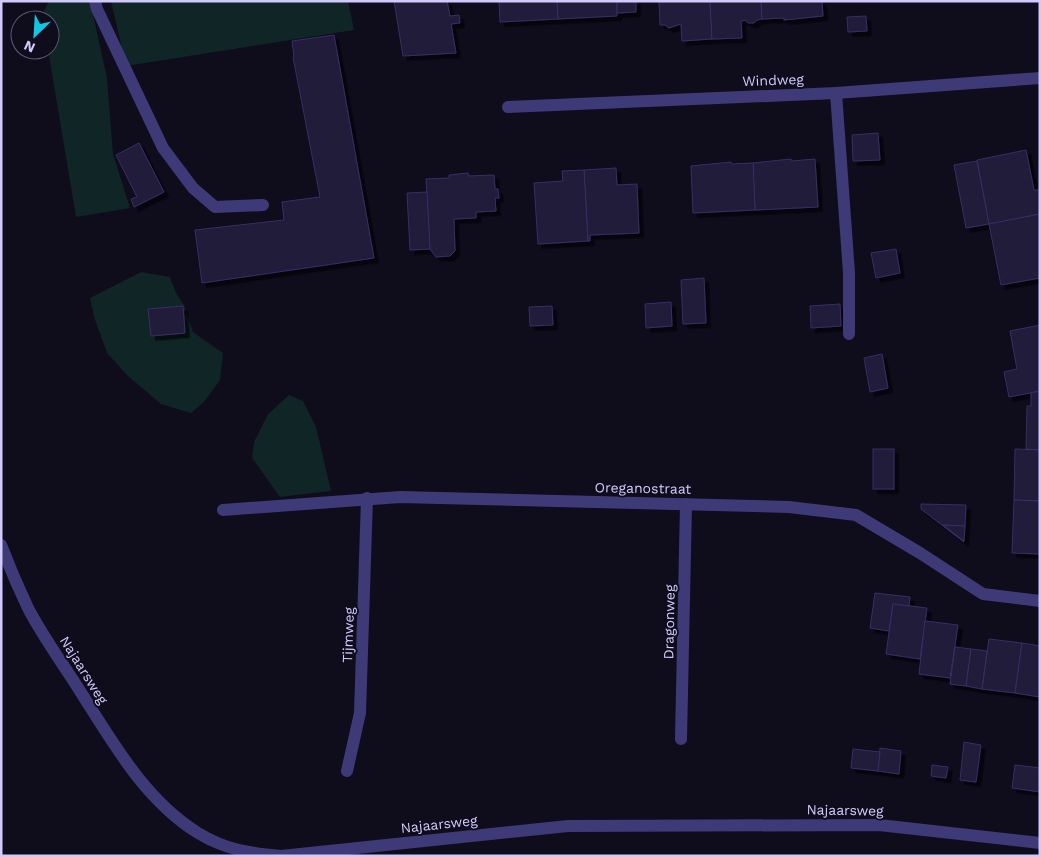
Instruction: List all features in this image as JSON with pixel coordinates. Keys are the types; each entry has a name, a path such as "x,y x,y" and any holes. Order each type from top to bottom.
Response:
{"street":[{"path":"96,1 97,9 163,148 193,188 215,207 263,205"},
{"name":"Windweg","path":"508,107 836,92 1040,78"},
{"path":"836,92 849,273 849,334"},
{"name":"Oreganostraat","path":"223,510 400,497 789,507 856,515 920,553 983,594 1040,601"},
{"name":"Tijmweg","path":"346,771 360,713 367,498"},
{"name":"Dragonweg","path":"681,739 686,504"},
{"name":"Najaarsweg","path":"1,545 28,609 120,753 144,786 174,815 198,833 223,846 250,854 281,856 578,826 879,825 1040,843"}],"green space":[{"path":"49,1 90,1 107,78 113,154 130,208 76,217 50,60 60,60 60,10 44,10"},
{"path":"111,1 348,1 354,30 126,66"},
{"path":"141,272 170,277 176,293 184,305 193,332 223,353 220,380 204,402 191,413 161,404 128,376 107,353 94,317 90,298"},
{"path":"289,395 303,401 316,427 331,491 280,497 252,458 254,442 268,414"}],"building":[{"path":"394,1 447,1 450,16 459,15 460,23 451,24 456,53 403,56"},
{"path":"499,1 557,1 558,19 500,22"},
{"path":"557,1 617,1 617,16 558,19"},
{"path":"617,1 636,1 636,12 617,13"},
{"path":"659,1 710,1 712,39 682,41 681,24 669,28 665,25 660,25"},
{"path":"710,1 761,1 762,19 754,23 748,23 745,20 741,21 742,38 712,39"},
{"path":"761,1 822,1 823,16 784,20 784,18 762,19"},
{"path":"866,16 867,31 848,32 847,17"},
{"path":"334,35 374,258 202,283 195,230 284,220 282,202 320,197 293,57 292,41"},
{"path":"878,133 880,160 853,161 852,135"},
{"path":"139,143 164,192 134,207 131,199 137,197 116,155"},
{"path":"1026,150 1034,190 1040,190 1040,214 989,224 977,160"},
{"path":"791,159 792,161 815,159 818,207 755,210 753,163"},
{"path":"977,161 989,224 966,228 954,165"},
{"path":"731,162 731,164 753,163 755,210 693,213 691,166"},
{"path":"616,168 617,185 637,184 639,233 590,235 590,241 588,241 584,170"},
{"path":"584,170 588,241 538,244 534,183 563,181 562,171"},
{"path":"468,173 469,176 494,175 495,189 498,189 499,198 495,198 496,211 476,212 476,218 454,219 455,251 450,256 436,257 430,249 426,179 449,178 449,175"},
{"path":"427,192 430,249 410,250 407,193"},
{"path":"1040,214 1040,278 1001,285 989,224"},
{"path":"896,249 900,273 876,278 871,253"},
{"path":"704,278 706,323 683,324 681,280"},
{"path":"671,302 672,326 646,328 645,304"},
{"path":"840,304 841,326 811,328 810,306"},
{"path":"183,306 185,333 151,336 148,309"},
{"path":"552,306 553,325 530,326 529,307"},
{"path":"1040,325 1040,391 1009,397 1004,372 1017,369 1010,331"},
{"path":"882,354 888,388 870,392 864,358"},
{"path":"1040,391 1040,450 1026,449 1027,406 1031,406 1031,393"},
{"path":"873,449 894,449 894,489 873,489"},
{"path":"1015,449 1040,450 1040,501 1014,500"},
{"path":"1014,500 1040,501 1040,554 1012,553"},
{"path":"921,504 966,505 965,526 943,525 964,542 921,509"},
{"path":"943,525 965,526 964,541"},
{"path":"875,593 910,597 909,606 893,604 889,631 870,628"},
{"path":"893,604 927,608 920,659 886,654"},
{"path":"925,621 958,625 950,678 919,674"},
{"path":"989,639 1022,643 1015,693 982,689"},
{"path":"1022,643 1040,646 1040,697 1015,693"},
{"path":"955,647 971,649 966,686 950,684"},
{"path":"971,649 987,651 982,689 966,686"},
{"path":"964,742 981,745 976,782 960,780"},
{"path":"880,748 901,751 899,774 878,771"},
{"path":"853,749 880,752 878,771 851,768"},
{"path":"932,765 948,767 946,778 931,776"},
{"path":"1015,765 1040,768 1040,792 1012,788"}]}
